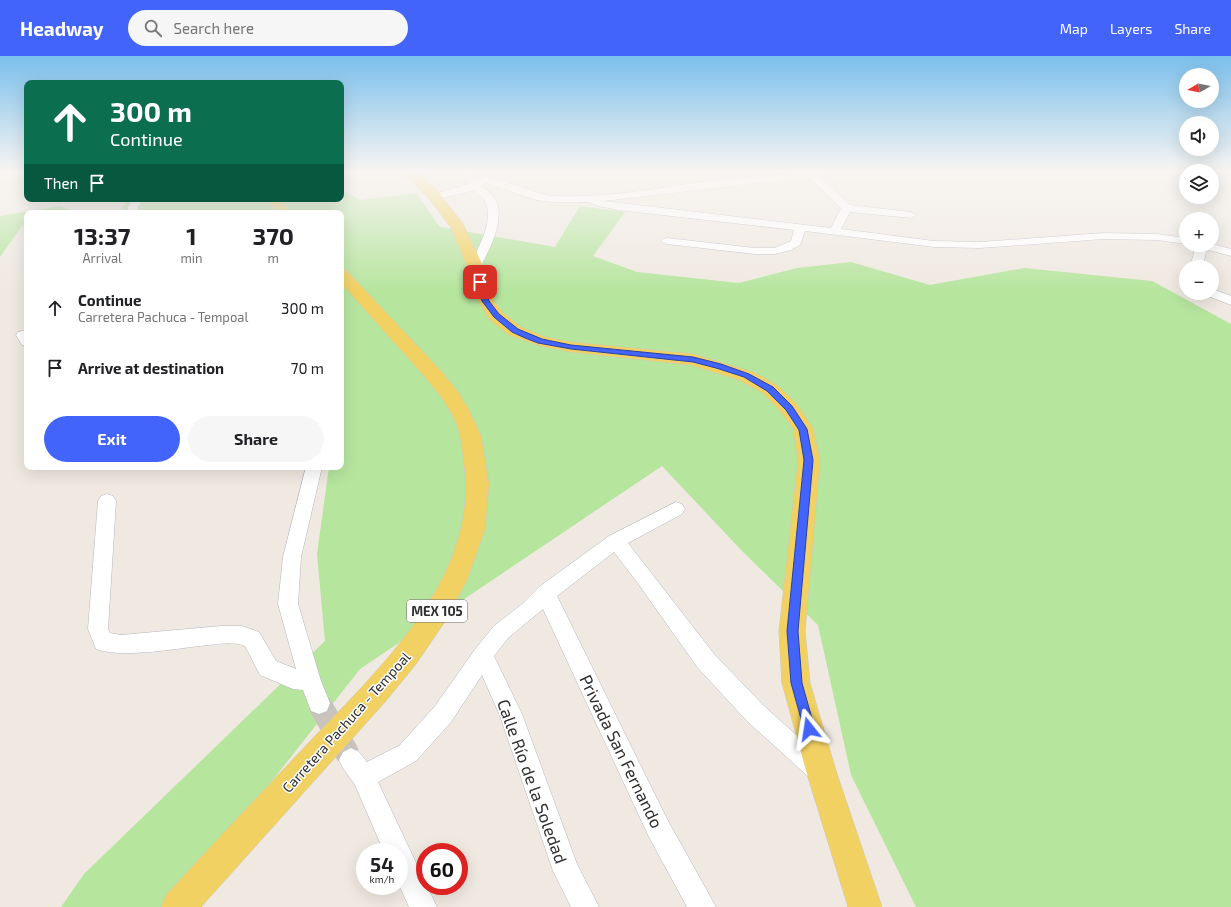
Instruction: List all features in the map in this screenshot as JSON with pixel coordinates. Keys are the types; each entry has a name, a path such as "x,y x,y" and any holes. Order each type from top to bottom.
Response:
{"main road":[{"path":"446,212 458,227 475,266 486,301 496,316 515,331 540,341 571,347 693,360 718,366 746,376 770,389 789,408 803,429 809,460 792,631 796,683 822,774 865,907"},
{"name":"Carretera Pachuca - Tempoal","path":"178,907 395,671 430,623 454,580 470,539 477,504 478,469 471,435 460,410 441,383 344,277"}],"street":[{"path":"475,266 491,233 493,212"},
{"path":"661,212 934,244 980,245 1104,236 1158,237 1179,240"},
{"path":"834,232 845,212"},
{"path":"887,212 911,214"},
{"path":"667,241 755,251 775,251 787,248 796,243 800,227"},
{"path":"1219,250 1231,253"},
{"path":"1219,296 1231,301"},
{"path":"313,470 292,557 288,604 310,681 319,704"},
{"path":"107,501 98,629 103,642 121,644 221,635 242,635 252,639 268,668 293,679 310,681"},
{"path":"393,843 357,768 408,753 443,714 483,655 501,632 528,611 546,593 616,541 676,509"},
{"path":"616,541 644,576 706,661 755,713 822,774"},
{"name":"Privada San Fernando","path":"546,593 658,828 702,907"},
{"name":"Calle Río de la Soledad","path":"483,655 511,714 566,870 585,907"},
{"path":"408,875 423,907"}],"green space":[{"path":"24,212 24,226 22,226 0,257 0,216"},
{"path":"344,212 429,212 440,227 555,247 577,212 623,212 625,212 593,256 637,272 739,283 797,268 851,262 930,285 1024,268 1152,281 1179,296 1179,300 1187,300 1231,324 1231,907 916,907 851,775 818,625 744,553 662,466 360,669 173,907 61,907 84,874 325,641 317,554 329,470 344,470"}],"tunnel":[{"path":"319,703 351,760"}],"route":[{"path":"480,282 486,301 496,316 515,331 540,341 571,347 693,360 718,366 746,376 770,389 789,408 803,429 809,460 792,631 796,683 809,729"}]}
